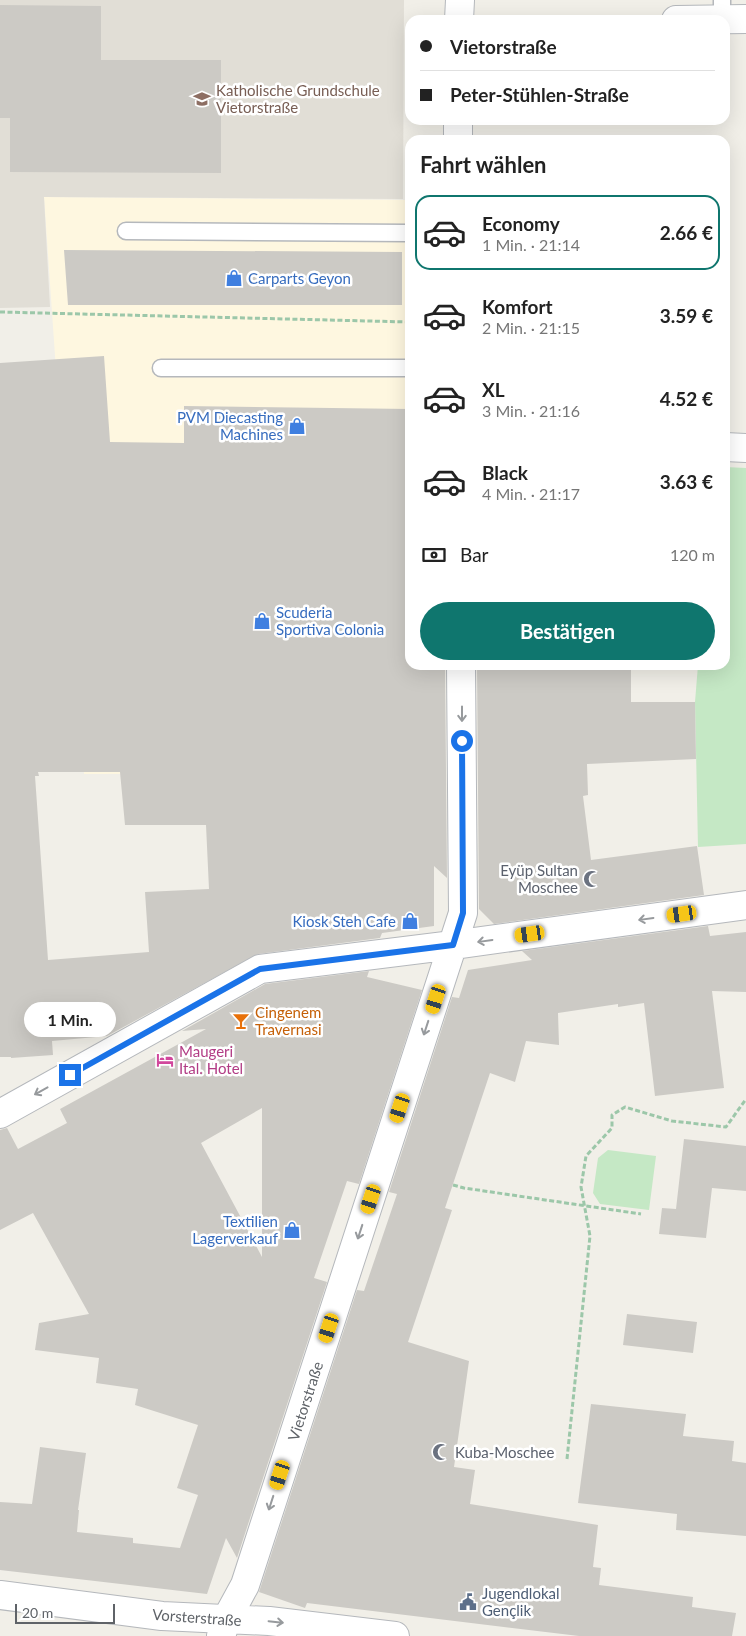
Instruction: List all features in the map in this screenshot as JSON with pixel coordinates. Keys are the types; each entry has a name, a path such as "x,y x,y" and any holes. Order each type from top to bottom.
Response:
{"street":[{"path":"459,15 460,0"},
{"path":"715,15 730,13"},
{"path":"730,447 746,448"},
{"name":"Vietorstraße","path":"224,1627 244,1586 463,913 462,670"},
{"path":"0,1114 260,969 746,905"},
{"name":"Vorsterstraße","path":"0,1596 162,1616 224,1627 269,1622 395,1636"}],"lane":[{"path":"126,231 405,233"},
{"path":"161,368 405,368"}],"path":[{"path":"0,312 405,322"},
{"path":"567,1459 590,1236 581,1187 586,1156 612,1128 612,1115 625,1107 672,1121 726,1127 746,1099"},
{"path":"453,1185 642,1214"}],"shaded area":[{"name":"Katholische Grundschule Vietorstraße","path":"0,0 404,0 403,199 44,197 50,307 0,308"},
{"path":"44,197 405,200 405,670 412,670 444,773 84,774"}],"green space":[{"path":"730,467 746,468 746,844 698,847 695,702 698,670 730,670"},
{"path":"608,1150 656,1156 649,1210 600,1204 593,1193 598,1158"}],"building":[{"path":"0,5 101,6 101,60 221,60 221,173 10,172 10,118 0,118"},
{"name":"Carparts Geyon","path":"64,250 402,252 402,305 68,305"},
{"path":"104,356 110,442 184,443 184,406 405,409 405,670 445,670 447,878 434,866 434,926 382,933 380,938 258,954 107,1036 52,1041 53,1055 0,1057 0,363","holes":["38,772 120,772 125,825 206,825 209,889 145,892 149,952 48,960 35,776 39,776"]},
{"path":"477,670 631,670 631,702 695,702 696,759 587,764 588,795 583,796 591,860 697,846 704,895 494,924 479,909"},
{"path":"708,926 710,936 746,932 746,992 712,991 724,1088 655,1096 644,1003 618,1007 618,1004 558,1013 559,1045 526,1041 515,1082 490,1073 445,1208 452,1210 408,1342 469,1361 454,1467 475,1470 470,1504 598,1525 593,1567 601,1568 599,1585 693,1597 692,1607 736,1613 732,1636 579,1636 307,1603 305,1608 259,1592 357,1290 364,1291 397,1194 389,1192 452,997 459,998 468,970 532,960 522,951"},
{"path":"369,971 367,977 422,990 359,1184 347,1181 314,1278 327,1282 237,1558 226,1538 207,1594 0,1570 0,1502 32,1504 40,1447 86,1453 77,1532 133,1538 133,1543 180,1548 198,1495 177,1488 198,1425 135,1405 138,1389 96,1383 99,1358 35,1350 39,1323 89,1314 33,1213 0,1230 0,1130 7,1128 18,1149 67,1123 60,1109 206,1029 182,1031 265,984","holes":["262,1108 262,1257 201,1143"]},
{"path":"684,1139 746,1146 746,1191 712,1188 706,1238 659,1234 662,1208 676,1209"},
{"path":"627,1314 697,1322 693,1353 623,1345"},
{"path":"591,1404 686,1414 683,1436 734,1441 732,1461 746,1463 746,1536 676,1530 677,1514 578,1503"}],"place":[{"name":"Katholische Grundschule Vietorstraße","path":"202,99"},
{"name":"Carparts Geyon","path":"234,278"},
{"name":"PVM Diecasting Machines","path":"297,426"},
{"name":"Scuderia Sportiva Colonia","path":"262,621"},
{"name":"Eyüp Sultan Moschee","path":"592,879"},
{"name":"Kiosk Steh Cafe","path":"410,921"},
{"name":"Cingenem Travernasi","path":"241,1021"},
{"name":"Maugeri Ital. Hotel","path":"165,1060"},
{"name":"Textilien Lagerverkauf","path":"292,1230"},
{"name":"Kuba-Moschee","path":"441,1452"},
{"name":"Jugendlokal Gençlik","path":"468,1602"}],"route":[{"path":"70,1075 260,969 453,945 463,913 462,741"}]}
